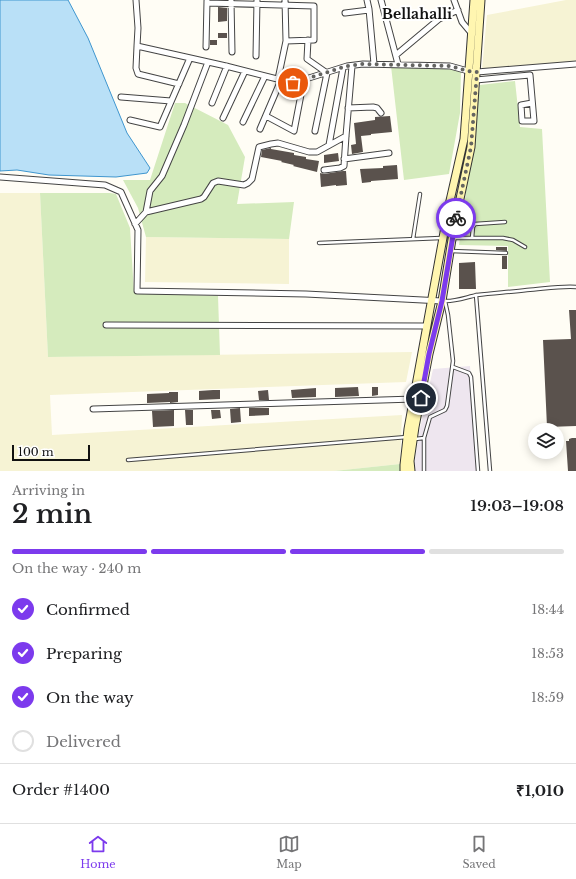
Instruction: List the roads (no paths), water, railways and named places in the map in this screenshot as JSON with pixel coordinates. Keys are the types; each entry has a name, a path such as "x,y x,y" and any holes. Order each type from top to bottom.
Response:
{"main road":[{"path":"411,471 410,438 414,399 449,205 464,139 474,0"},
{"path":"404,471 404,465 429,354 443,301 452,238 471,147 481,0"}],"street":[{"path":"136,0 138,28 136,68 138,74 179,84"},
{"path":"367,0 374,64"},
{"path":"381,0 398,64"},
{"path":"454,0 462,22 478,40"},
{"path":"206,47 207,1 314,3 314,40 286,41"},
{"path":"231,2 232,52"},
{"path":"256,56 257,2"},
{"path":"260,129 279,79 286,41 285,2"},
{"path":"344,13 369,10"},
{"path":"396,55 440,19 458,10"},
{"path":"308,40 307,59 327,72"},
{"path":"137,46 227,66 293,83 327,72 363,64 450,66 468,71 476,76 530,75 532,103"},
{"path":"130,120 160,127 190,58"},
{"path":"135,224 146,212 150,191 161,178 166,169 208,62"},
{"path":"476,76 576,64"},
{"path":"212,103 227,66"},
{"path":"324,170 344,166 352,66"},
{"path":"329,145 342,68"},
{"path":"223,118 245,71"},
{"path":"315,131 327,72"},
{"path":"243,122 265,76"},
{"path":"266,116 294,131 304,79"},
{"path":"121,97 171,101"},
{"path":"348,108 373,107 377,108 381,112"},
{"path":"146,212 201,199 214,183 218,181 244,185 248,183 252,179 259,147 270,144 278,144 309,152 318,152 346,136"},
{"path":"344,159 389,153"},
{"path":"0,177 105,185 121,192 138,230 137,291 306,294 443,301"},
{"path":"106,325 427,326"},
{"path":"93,409 414,399"}],"lane":[{"path":"413,239 420,194"},
{"path":"472,238 473,227 475,224 506,222"},
{"path":"319,243 444,238"},
{"path":"452,238 503,238 513,240 525,247"},
{"path":"450,250 506,253"},
{"path":"424,471 424,438 430,417 446,408 453,367 448,315 443,301 450,302 468,296 497,292 565,286 576,287"},
{"path":"476,295 490,471"},
{"path":"453,367 469,373 471,378 478,471"},
{"path":"128,460 424,438"}],"water":[{"path":"0,0 68,0 88,38 127,133 150,168 147,173 116,177 49,175 17,170 0,171"}],"district":[{"name":"Bellahalli","path":"417,14"}]}
